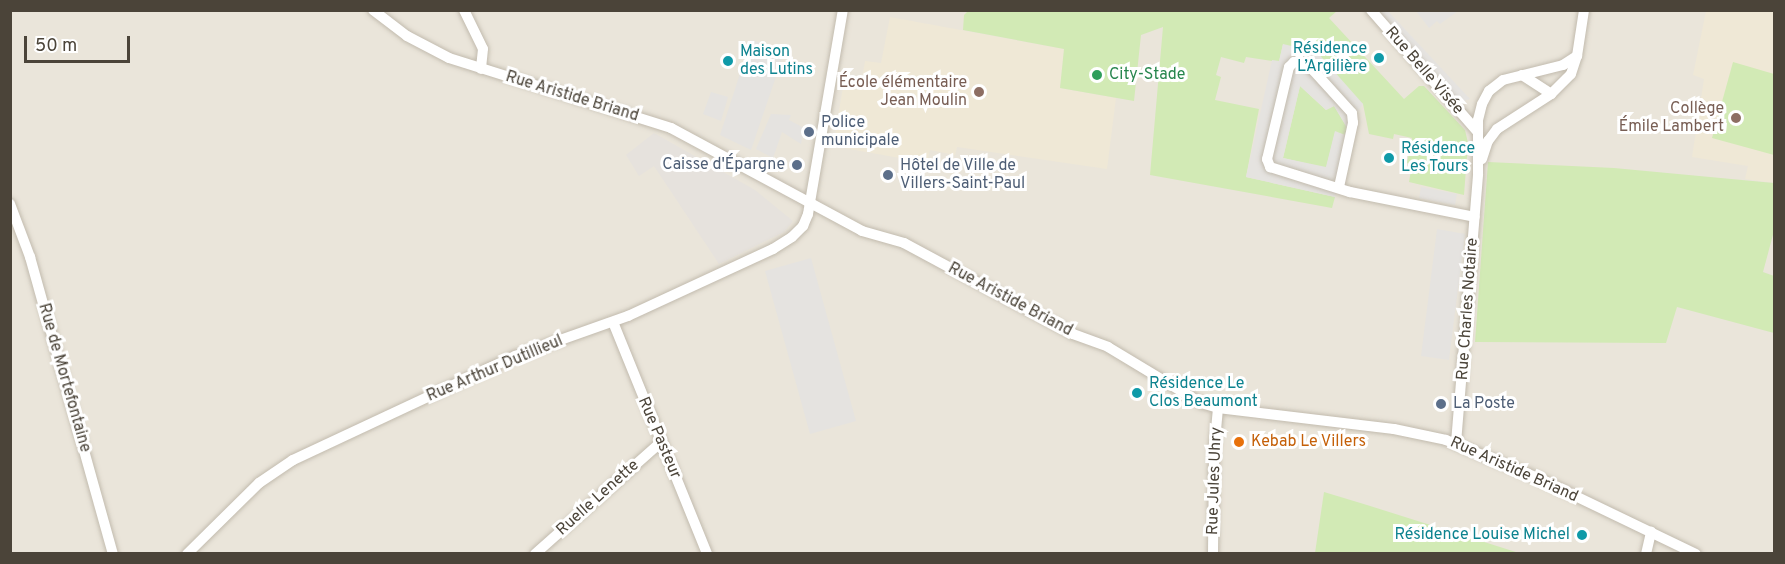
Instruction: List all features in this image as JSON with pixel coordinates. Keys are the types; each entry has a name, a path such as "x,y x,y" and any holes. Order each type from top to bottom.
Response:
{"street":[{"name":"Rue Aristide Briand","path":"374,10 430,50 482,69 671,128 810,204 870,234 904,243 1073,334 1108,347 1191,399 1218,408 1394,429 1456,443 1696,554"},
{"path":"464,10 483,49 482,69"},
{"path":"810,204 843,10"},
{"name":"Rue Belle Visée","path":"1371,10 1477,131"},
{"name":"Rue Charles Notaire","path":"1478,174 1484,148 1497,129 1551,94 1570,74 1577,56 1584,10"},
{"name":"Rue Charles Notaire","path":"1456,443 1478,174 1477,131 1482,104 1489,91 1503,80 1563,65 1577,56"},
{"path":"1339,187 1353,123 1352,114 1313,70 1303,63 1294,62 1289,67 1268,164 1274,170 1350,192 1475,218"},
{"path":"1522,75 1551,94"},
{"name":"Rue de Mortefontaine","path":"10,204 30,257 113,554"},
{"name":"Rue Arthur Dutillieul","path":"187,554 260,483 293,460 515,356 613,322 773,249 792,237 806,220 810,204"},
{"name":"Rue Pasteur","path":"613,322 707,554"},
{"name":"Rue Jules Uhry","path":"1213,554 1214,452 1218,408"},
{"name":"Ruelle Lenette","path":"535,554 661,442"},
{"path":"1646,554 1652,532"}],"shaded area":[{"path":"10,11 1774,11 1774,553 11,553"},
{"path":"1371,11 1388,11 1470,99 1453,104"},
{"path":"1416,11 1458,11 1440,24 1437,21 1429,28"},
{"name":"Collège Émile Lambert","path":"1706,11 1774,11 1774,183 1745,179 1748,166 1692,157 1704,79 1693,75"},
{"name":"École élémentaire Jean Moulin","path":"890,17 1064,49 1060,88 1116,98 1107,169 957,147 955,155 930,150 927,163 833,146 843,87 860,90 865,61 881,63"},
{"path":"751,40 785,50 751,150 720,135"},
{"path":"1283,44 1317,52 1363,104 1353,118 1335,197 1246,177 1272,60 1279,61","holes":["1300,86 1326,110 1334,106 1347,128 1345,135 1335,131 1326,167 1283,158"]},
{"path":"711,92 728,97 721,121 703,114"},
{"path":"771,114 791,115 789,120 804,128 801,144 782,132 773,158 756,149"},
{"path":"654,133 755,190 793,221 784,232 719,264 654,166 639,176 626,155"},
{"path":"1421,187 1457,194 1455,205 1419,198"},
{"path":"1437,229 1465,234 1449,360 1421,356"},
{"path":"811,258 856,421 810,434 765,271"}],"green space":[{"path":"968,11 1337,11 1329,18 1404,99 1419,86 1424,86 1465,130 1468,143 1464,195 1409,182 1412,164 1407,163 1412,138 1394,134 1393,139 1369,134 1363,104 1283,44 1279,62 1246,57 1244,63 1221,57 1216,75 1221,77 1215,100 1259,109 1246,177 1335,197 1332,208 1150,175 1163,27 1141,35 1134,101 1060,88 1064,49 963,30 964,15"},
{"path":"1733,62 1774,74 1774,155 1712,138"},
{"path":"1300,86 1326,110 1334,106 1347,127 1345,135 1335,132 1326,168 1283,158"},
{"path":"1488,162 1614,168 1774,183 1774,231 1763,272 1774,276 1774,333 1677,307 1666,343 1475,342"},
{"path":"1324,492 1367,505 1519,553 1315,553"}],"place":[{"name":"Résidence L’Argilière","path":"1379,58"},
{"name":"Maison des Lutins","path":"728,61"},
{"name":"City-Stade","path":"1097,75"},
{"name":"École élémentaire Jean Moulin","path":"979,92"},
{"name":"Collège Émile Lambert","path":"1736,118"},
{"name":"Police municipale","path":"809,132"},
{"name":"Résidence Les Tours","path":"1389,158"},
{"name":"Caisse d'Épargne","path":"797,165"},
{"name":"Hôtel de Ville de Villers-Saint-Paul","path":"888,175"},
{"name":"Résidence Le Clos Beaumont","path":"1137,393"},
{"name":"La Poste","path":"1441,404"},
{"name":"Kebab Le Villers","path":"1239,442"},
{"name":"Résidence Louise Michel","path":"1582,535"}]}
